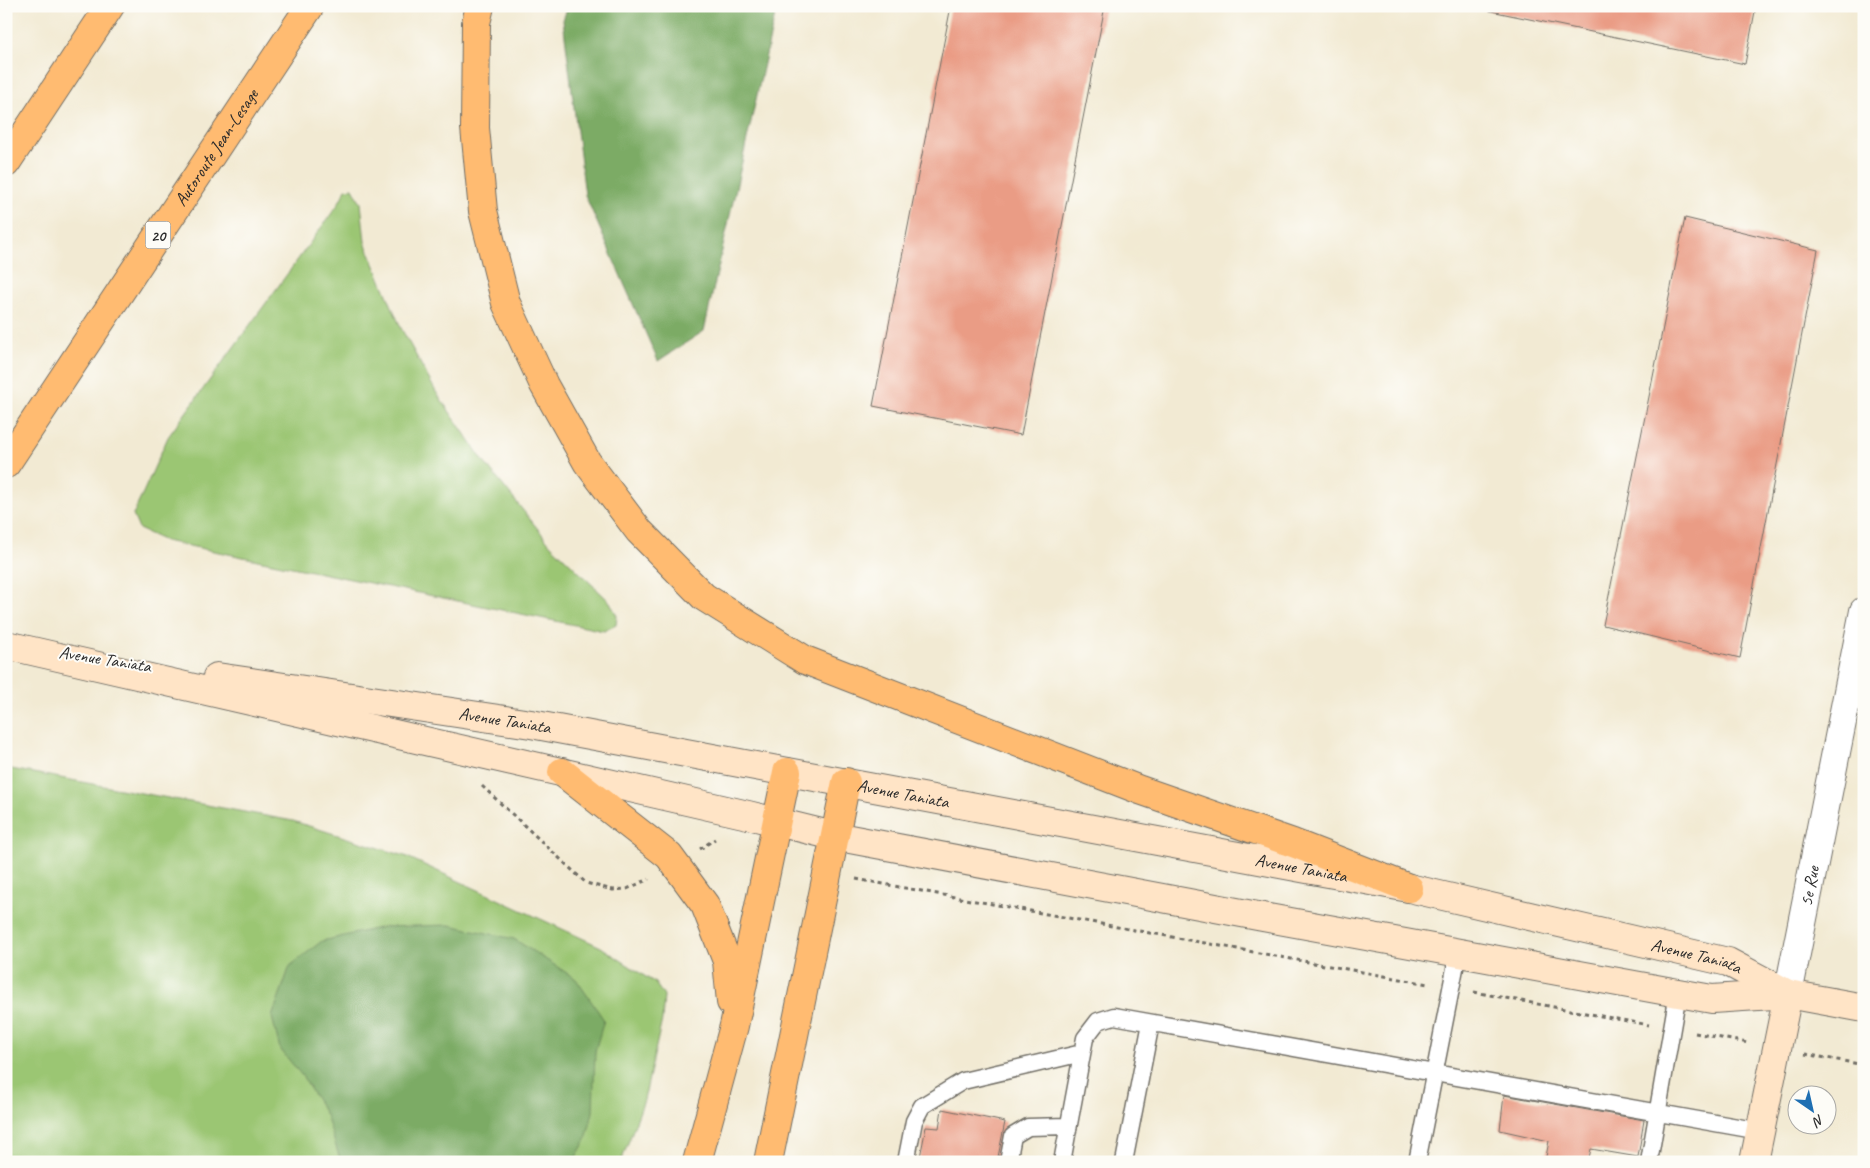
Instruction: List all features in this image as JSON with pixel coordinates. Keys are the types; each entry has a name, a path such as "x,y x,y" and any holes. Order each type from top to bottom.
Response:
{"highway":[{"path":"6,163 110,6"},
{"name":"Autoroute Jean-Lesage","path":"6,464 310,6"},
{"path":"480,6 476,23 476,128 484,211 506,303 544,386 587,462 639,531 704,597 805,660 1140,790 1293,843 1409,888"},
{"path":"562,772 669,856 705,904 727,961 734,1026"},
{"path":"696,1162 734,1026 787,772"},
{"path":"768,1162 846,782"}],"main road":[{"name":"Avenue Taniata","path":"6,645 531,724 1409,888 1728,962 1788,994"},
{"name":"Avenue Taniata","path":"6,645 778,821 834,836 1712,999 1788,994 1864,1008"},
{"name":"5e Rue","path":"1754,1162 1788,994"}],"street":[{"name":"5e Rue","path":"1788,994 1864,611"}],"lane":[{"path":"1417,1162 1458,953"},
{"path":"1649,1162 1678,993"},
{"path":"1062,1162 1086,1038 1098,1021 1114,1016 1760,1131"},
{"path":"1124,1162 1151,1022"},
{"path":"906,1162 914,1121 922,1106 963,1081 1082,1053"},
{"path":"1008,1162 1013,1136 1028,1127 1068,1126"}],"path":[{"path":"480,784 586,883 613,890 627,889 643,882 676,865 719,838"},
{"path":"826,873 1864,1065"}],"green space":[{"path":"568,6 777,6 704,331 658,361 585,195 563,20"},
{"path":"353,188 361,203 365,242 401,328 436,392 484,462 550,544 610,602 617,616 616,625 604,631 165,541 139,529 133,515 168,437 337,206 346,189"},
{"path":"6,768 293,821 405,856 601,947 655,983 664,996 662,1020 644,1100 621,1162 6,1162"},
{"path":"450,925 514,939 576,979 604,1020 595,1051 593,1112 586,1140 573,1162 341,1162 326,1115 303,1077 280,1049 272,1017 290,966 322,941 383,927"}],"building":[{"path":"951,6 1105,6 1021,435 873,406"},
{"path":"1467,6 1756,6 1745,64"},
{"path":"1685,218 1818,250 1740,658 1603,625"},
{"path":"1504,1095 1644,1120 1638,1157 1591,1149 1588,1162 1545,1162 1549,1141 1500,1130"},
{"path":"942,1109 1005,1122 997,1162 919,1162 926,1127 939,1128"}]}
